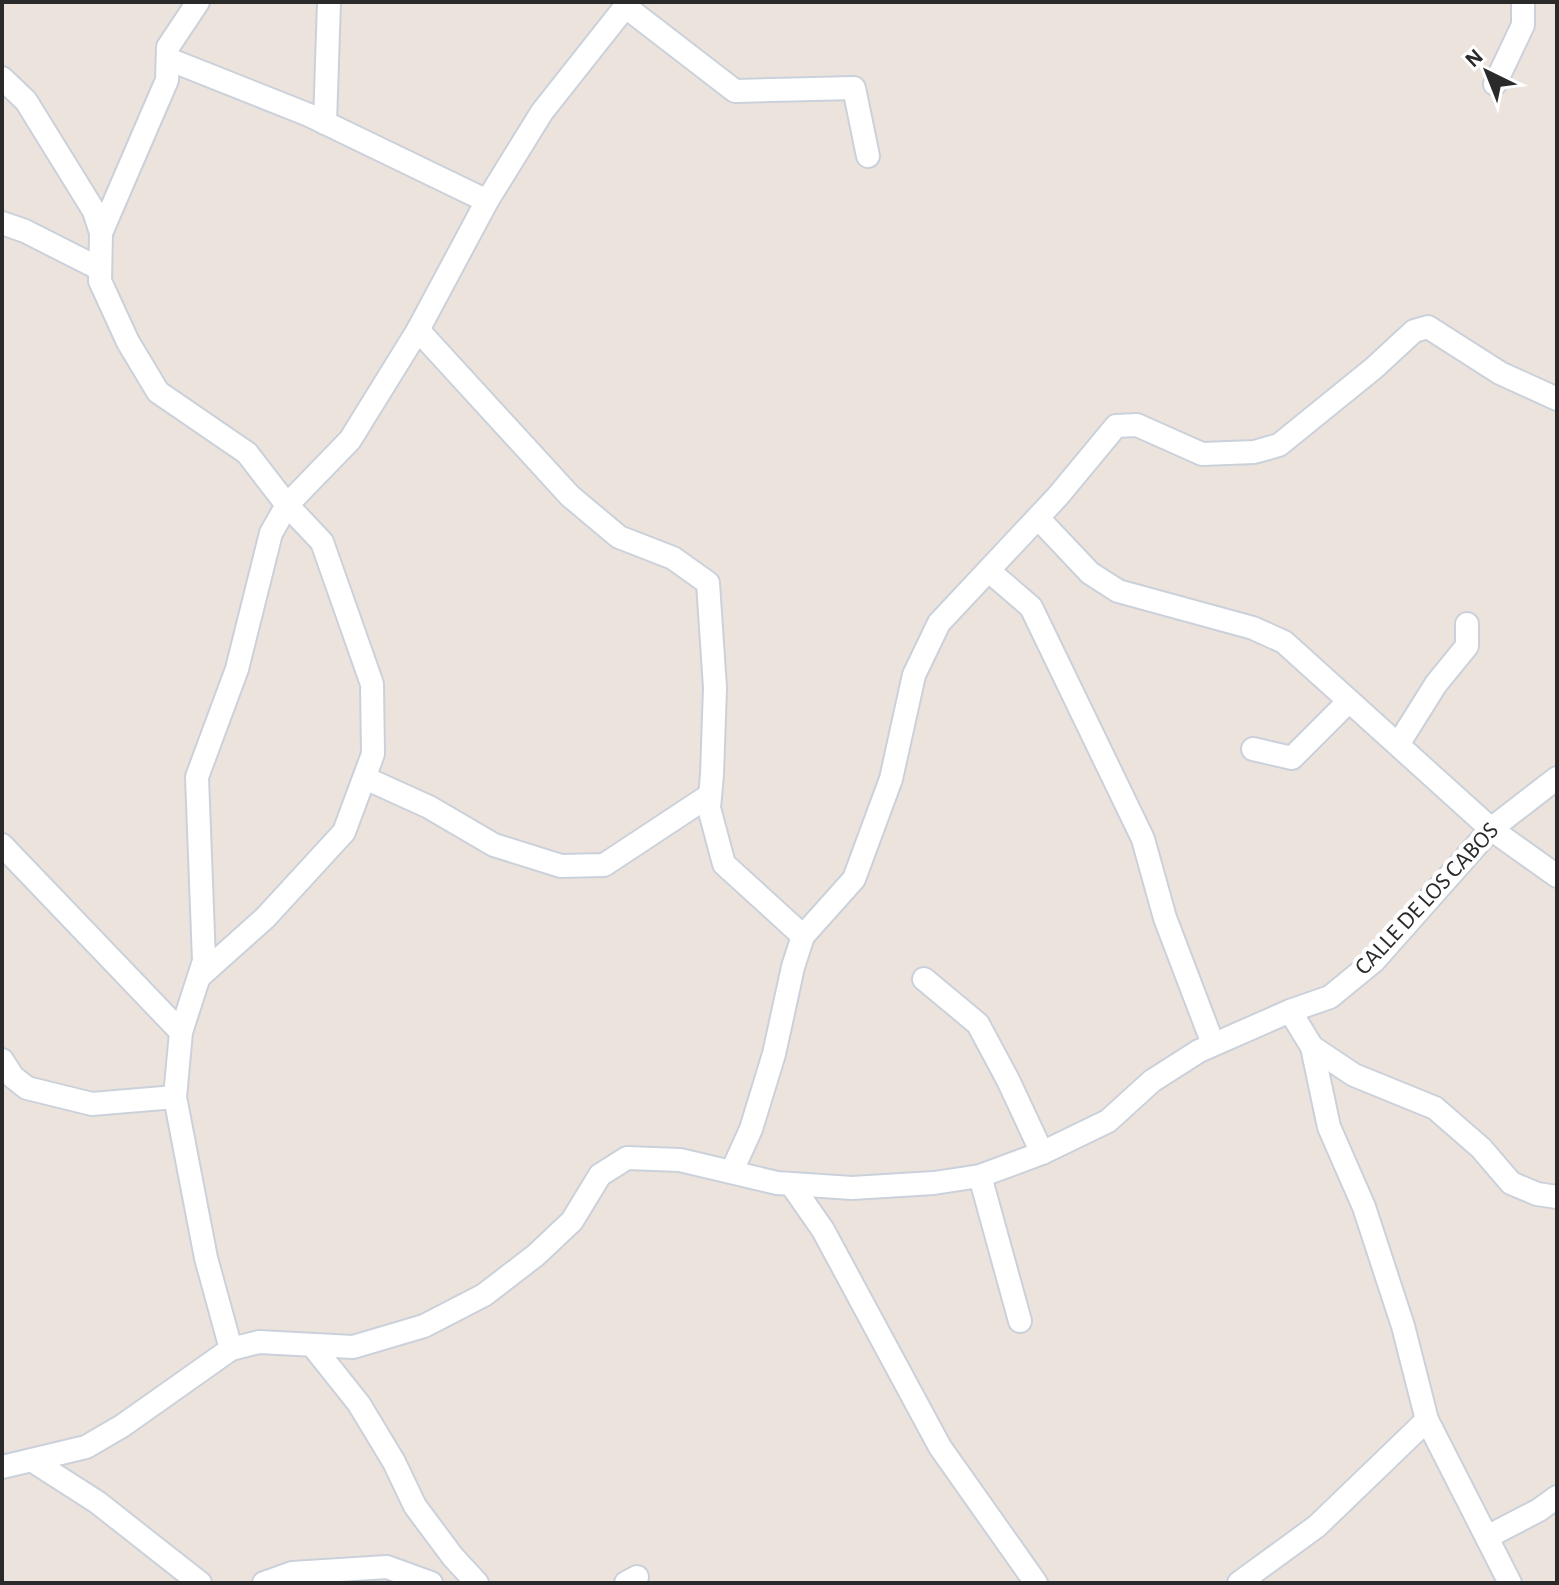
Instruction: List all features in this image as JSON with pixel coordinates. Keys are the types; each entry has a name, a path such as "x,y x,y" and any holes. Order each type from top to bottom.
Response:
{"street":[{"path":"101,233 167,80 168,47 198,2"},
{"path":"325,123 329,2"},
{"path":"1495,84 1523,25 1523,2"},
{"path":"231,1349 206,1258 175,1097 181,1032 204,961 197,777 237,669 271,533 287,505 350,440 418,330 487,201 542,112 628,4 735,91 854,88 868,156"},
{"path":"168,59 325,123 487,201"},
{"path":"2,78 26,101 94,211 101,233 100,281 128,342 158,392 247,453 287,505 322,542 372,684 373,754 344,832 265,918 198,978"},
{"path":"2,223 25,231 100,269"},
{"path":"732,1171 751,1129 774,1054 803,936 854,879 891,779 914,675 939,623 1038,518 1116,426 1137,425 1202,454 1254,452 1279,445 1374,368 1414,331 1428,327 1500,373 1557,399"},
{"path":"418,330 570,496 619,537 673,558 708,583 715,688 709,808 724,864 803,936"},
{"path":"1038,518 1090,573 1118,591 1253,628 1284,642 1491,829 1557,876"},
{"path":"989,571 1031,607 1137,825 1165,918 1213,1044"},
{"path":"1399,743 1436,684 1467,646 1467,624"},
{"path":"1253,749 1292,758 1349,701"},
{"path":"365,778 429,807 494,845 561,866 604,865 710,795"},
{"name":"CALLE DE LOS CABOS","path":"2,1467 86,1447 122,1426 231,1349 259,1342 353,1347 424,1326 484,1295 536,1255 572,1221 600,1175 627,1158 680,1160 777,1183 852,1188 934,1183 980,1176 1042,1153 1108,1121 1152,1081 1213,1044 1330,997 1374,961 1491,829 1557,778"},
{"path":"2,845 181,1032"},
{"path":"924,979 978,1024 1042,1153"},
{"path":"1290,1011 1312,1047 1329,1127 1364,1207 1403,1326 1427,1420 1510,1583"},
{"path":"1312,1047 1354,1075 1435,1108 1481,1148 1511,1183 1537,1194 1557,1197"},
{"path":"2,1060 13,1077 27,1088 92,1104 175,1097"},
{"path":"980,1176 1020,1321"},
{"path":"791,1184 823,1230 940,1447 1036,1583"},
{"path":"312,1345 359,1404 394,1462 415,1506 471,1578"},
{"path":"1239,1583 1317,1526 1427,1420"},
{"path":"33,1461 97,1502 176,1574 200,1583"},
{"path":"1487,1537 1557,1497"},
{"path":"264,1583 292,1573 375,1567 387,1567 433,1583 471,1578"}]}
